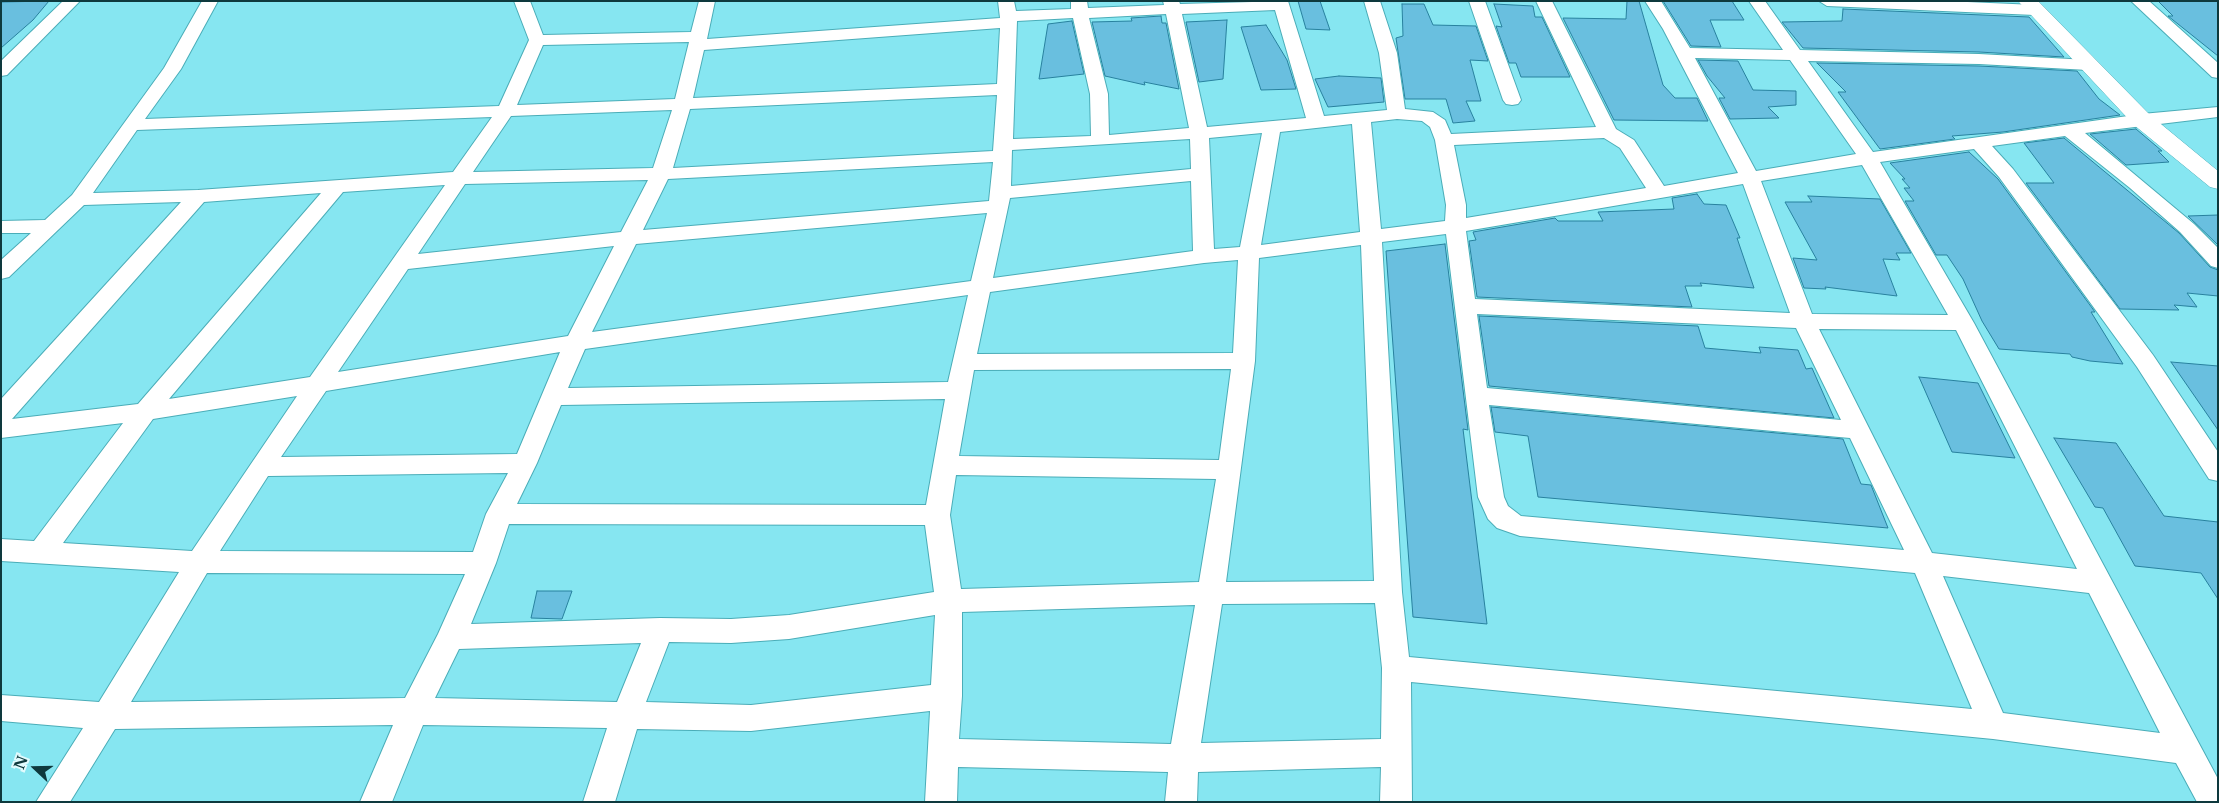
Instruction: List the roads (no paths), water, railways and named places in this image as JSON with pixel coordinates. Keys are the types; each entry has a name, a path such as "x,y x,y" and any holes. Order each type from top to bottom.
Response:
{"street":[{"path":"1,71 72,1"},
{"path":"1,272 79,199 172,69 210,1"},
{"path":"52,802 107,716 199,562 261,467 506,110 537,40 522,1"},
{"path":"376,802 414,711 451,637 482,563 499,514 526,463 576,342 661,174 683,104 707,1"},
{"path":"1372,1 1388,53 1397,114"},
{"path":"1477,1 1512,100"},
{"path":"1544,1 1608,132 1627,144 1659,193"},
{"path":"1652,1 1684,54 1750,177 1804,321 1924,562 1993,725"},
{"path":"1757,1 1868,158 1963,323 2185,750 2214,802"},
{"path":"1827,1 2031,6 2142,120 2218,182"},
{"path":"2139,1 2218,73"},
{"path":"537,40 698,41 1080,8 1279,3 1317,123"},
{"path":"1171,5 1198,132 1204,256"},
{"path":"1080,8 1099,94 1100,141"},
{"path":"941,802 947,696 949,601 936,515 958,390 1000,200 1004,151 1008,13"},
{"path":"1684,54 1796,54 2088,65"},
{"path":"133,125 683,104 1006,88"},
{"path":"1,429 145,412 576,342 1204,256 1249,253 1454,226 1868,158 2142,120 2218,112"},
{"path":"79,199 198,196 458,178 661,174 1004,151 1397,114 1428,116 1438,124 1444,140 1456,205 1454,226 1491,497 1497,512 1506,521 1520,526 1924,562 2098,582"},
{"path":"1361,118 1371,236 1388,592 1396,668 1396,802"},
{"path":"1181,802 1184,758 1230,470 1244,361 1249,253 1272,127"},
{"path":"2069,130 2187,228 2218,260"},
{"path":"1444,140 1608,132"},
{"path":"1979,143 2012,180 2139,353 2218,472"},
{"path":"401,264 628,238 1000,200 1201,174"},
{"path":"41,552 145,412 337,187"},
{"path":"1,415 198,196"},
{"path":"1,227 51,226"},
{"path":"1466,306 1804,321 1963,323"},
{"path":"964,362 1244,361"},
{"path":"554,397 958,390"},
{"path":"1476,395 1858,430"},
{"path":"261,467 526,463"},
{"path":"946,465 1230,470"},
{"path":"499,514 936,515"},
{"path":"1,550 199,562 482,563"},
{"path":"451,637 660,630 731,631 789,627 949,601 1211,593 1388,592"},
{"path":"599,802 626,717 660,630"},
{"path":"1396,668 1993,725 2185,750"},
{"path":"1,708 107,716 414,711 626,717 751,718 947,696"},
{"path":"944,753 1184,758 1395,753"}]}
